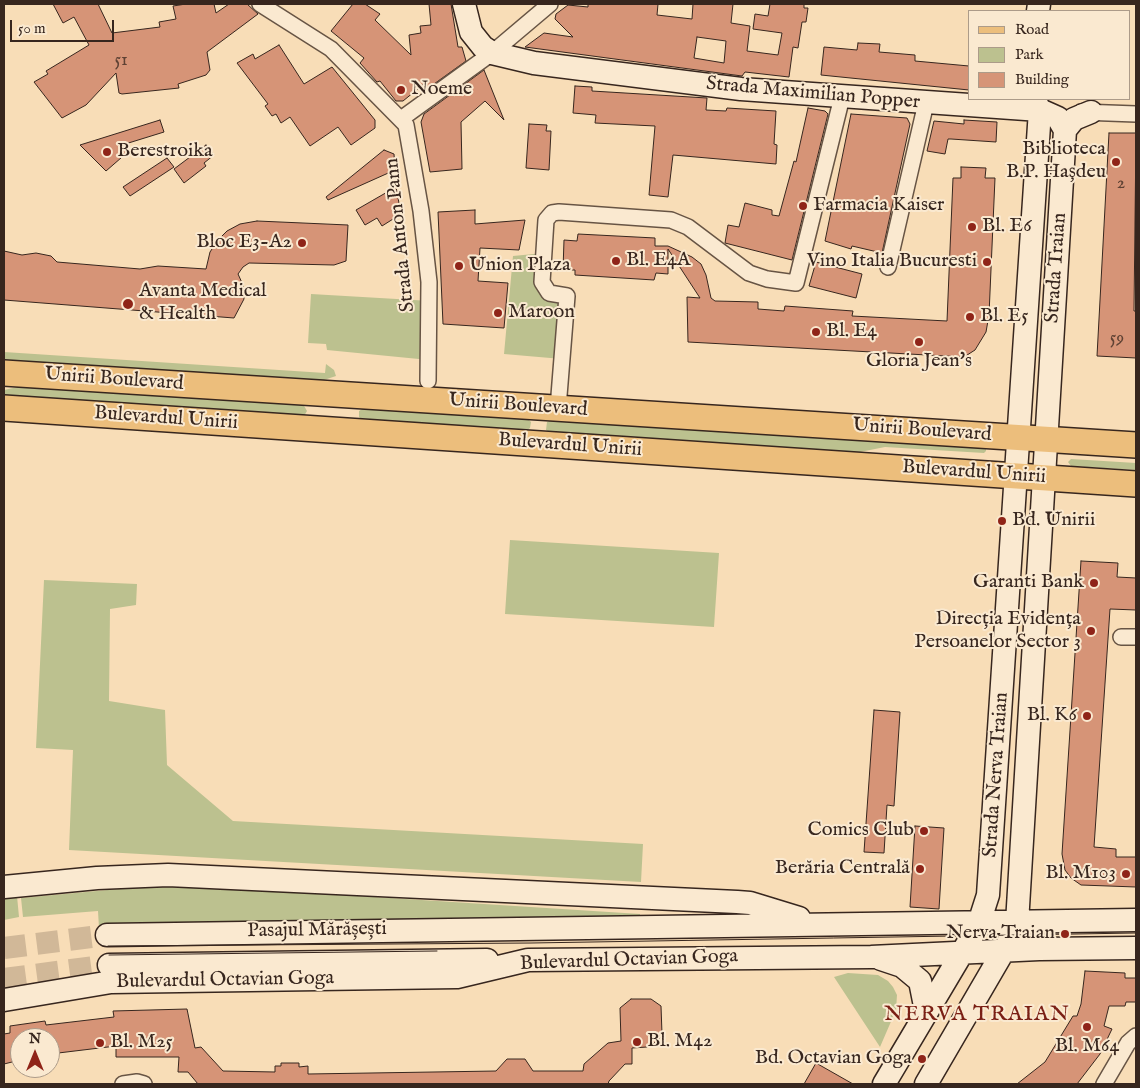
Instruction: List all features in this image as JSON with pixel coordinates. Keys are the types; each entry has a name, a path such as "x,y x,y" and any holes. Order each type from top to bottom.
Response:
{"main road":[{"path":"464,4 471,32 475,39 492,53"},
{"name":"Strada Maximilian Popper","path":"492,53 534,63 685,83 926,103 1026,104"},
{"path":"1026,104 1058,118 1066,130 1074,119 1092,112"},
{"name":"Strada Traian","path":"1018,438 1026,104"},
{"name":"Strada Traian","path":"1046,439 1066,130"},
{"name":"Unirii Boulevard","path":"4,373 1018,438"},
{"path":"339,431 342,394"},
{"name":"Bulevardul Unirii","path":"4,408 1136,484"},
{"path":"538,444 549,408"},
{"name":"Bulevardul Unirii","path":"1018,438 1136,445"},
{"name":"Strada Nerva Traian","path":"884,1084 980,923 988,895 1018,438"},
{"name":"Strada Nerva Traian","path":"926,1084 1002,952 1017,922 1046,439"},
{"name":"Bulevardul Octavian Goga","path":"4,887 137,875 320,882 737,902 750,904 821,925"},
{"name":"Bulevardul Octavian Goga","path":"527,928 1136,920"},
{"name":"Pasajul Mărășești","path":"107,935 527,928"},
{"name":"Bulevardul Octavian Goga","path":"4,1000 112,982 457,977 528,960 871,957 1136,948"},
{"path":"871,957 889,961 912,972 920,982 923,990 926,1011"},
{"name":"Pasajul Mărășești","path":"109,964 528,960"}],"street":[{"name":"Strada Anton Pann","path":"260,4 331,49 401,119 409,132 429,282 428,381"},
{"path":"401,119 492,53 550,4"},
{"path":"549,408 567,296 549,293 542,282 546,220 552,213 671,220 688,227 749,273 767,279 796,283 842,97"},
{"path":"888,267 926,103"},
{"name":"Strada Maximilian Popper","path":"1026,104 1092,112 1136,114"},
{"path":"1121,636 1136,637"},
{"path":"1104,1084 1128,1043 1136,1036"},
{"path":"123,1084 137,1082 144,1084"}],"green space":[{"path":"544,253 543,282 567,296 562,359 504,354 513,256"},
{"path":"311,294 431,301 429,360 327,350 326,344 308,343"},
{"path":"4,352 325,373 326,364 334,370 336,376 321,381 4,361"},
{"path":"22,386 303,404 307,411 304,416 4,398 4,390"},
{"path":"364,408 526,417 531,422 530,428 525,432 363,421 359,417 359,411"},
{"path":"554,419 986,447 986,451 984,453 885,447 855,453 552,434 546,430 547,422"},
{"path":"1071,459 1136,463 1136,470 1071,466 1068,462"},
{"path":"510,540 719,553 714,627 505,614"},
{"path":"44,580 137,584 136,605 110,609 109,701 165,710 167,765 233,821 643,844 641,882 69,850 73,750 36,748"},
{"path":"172,884 640,914 640,921 99,928 98,911 23,917 21,898"},
{"path":"17,896 19,917 4,920 4,897"},
{"path":"848,973 878,975 888,981 897,995 896,1010 880,1047 834,977"}],"building":[{"path":"53,4 98,4 112,33 160,27 159,22 176,19 173,6 186,4 214,4 216,13 229,4 247,4 258,14 207,52 210,70 206,75 178,84 179,88 122,94 119,93 116,73 86,105 62,118 34,82 48,74 46,71 89,45 74,17 63,23"},
{"path":"353,4 365,4 380,14 375,20 411,55 409,35 421,33 420,26 431,25 429,4 451,4 458,47 462,47 466,61 427,89 425,83 403,101 396,101 380,81 377,82 360,63 364,58 331,31"},
{"path":"588,4 658,4 657,15 692,19 693,4 733,4 731,23 750,26 747,51 778,55 782,33 753,29 755,14 768,16 770,4 804,4 804,8 808,8 806,22 802,22 798,48 793,47 789,77 745,72 742,76 525,47 544,33 573,37 555,19 556,14 568,5 588,7","holes":["697,37 726,41 724,63 694,58"]},
{"path":"858,43 880,44 879,52 915,55 915,61 968,66 968,90 821,75 824,47 857,50"},
{"path":"279,45 304,84 332,67 375,120 375,128 351,145 338,127 310,146 290,117 281,123 276,114 272,116 265,106 268,104 237,63 253,54 255,59"},
{"path":"484,70 504,120 485,101 461,122 462,169 430,172 421,122 424,114"},
{"path":"575,86 592,87 592,91 707,98 706,110 726,111 727,108 776,111 774,144 777,145 776,164 673,155 668,197 649,195 655,126 595,123 596,115 573,113"},
{"path":"808,108 825,111 828,114 792,260 725,243 728,225 739,227 745,203 772,210 772,215 779,216 794,161 796,162"},
{"path":"851,114 907,118 910,124 882,253 852,246 851,249 825,241"},
{"path":"160,120 164,132 122,145 129,151 106,171 80,145"},
{"path":"964,120 997,122 996,142 948,139 945,154 927,151 934,121 964,124"},
{"path":"529,124 547,125 546,131 551,131 549,170 526,168"},
{"path":"1109,133 1136,133 1134,311 1136,311 1136,358 1097,356"},
{"path":"206,145 214,155 204,163 206,166 184,183 174,169"},
{"path":"384,150 394,154 395,170 328,200 326,197"},
{"path":"167,158 174,167 130,196 123,187"},
{"path":"961,167 986,168 985,178 995,178 989,315 986,332 975,350 964,357 688,342 687,297 700,298 668,249 668,274 656,273 654,280 575,275 575,270 563,270 564,240 577,241 578,234 655,238 655,246 668,246 692,257 701,264 706,275 711,298 715,301 758,302 758,309 784,311 785,306 853,311 852,316 947,321 953,178 961,178"},
{"path":"396,187 401,214 382,226 377,218 365,225 356,210"},
{"name":"Union Plaza","path":"475,210 475,224 525,220 519,250 480,248 478,281 508,283 504,328 443,324 438,212"},
{"path":"257,221 348,225 346,261 334,265 249,263 238,274 243,285 244,299 234,318 4,300 4,251 22,255 36,253 51,256 57,262 140,269 158,266 206,269 210,252 227,231 240,224"},
{"path":"816,262 862,274 856,298 809,286"},
{"name":"Bl. K6","path":"1081,561 1118,563 1117,577 1136,578 1136,610 1110,609 1094,847 1116,849 1116,857 1136,857 1136,887 1081,885 1071,878 1065,870 1062,854"},
{"path":"874,710 900,712 894,806 887,805 884,853 864,852"},
{"path":"915,826 944,828 939,909 910,907"},
{"name":"Bl. M64","path":"1085,971 1125,973 1125,978 1136,978 1136,1002 1126,1002 1125,1006 1109,1006 1104,1026 1112,1029 1100,1054 1077,1084 1017,1084 1045,1062 1073,1016 1077,1016 1081,1004"},
{"path":"631,999 651,999 661,1006 662,1034 659,1040 647,1047 632,1048 632,1064 625,1064 608,1084 198,1084 188,1072 178,1072 179,1057 116,1057 116,1046 60,1053 60,1028 10,1028 10,1026 45,1021 46,1025 114,1017 113,1011 187,1009 195,1048 201,1047 223,1071 275,1072 275,1066 281,1066 281,1063 299,1063 299,1067 308,1066 308,1074 496,1071 507,1059 525,1059 533,1071 583,1071 584,1064 608,1043 621,1041 620,1008"},
{"path":"10,1033 10,1062 4,1064 4,1034"},
{"path":"816,1063 853,1084 804,1084"}],"tunnel":[{"path":"4,948 107,935"},
{"path":"4,979 109,965"}],"tram line":[{"path":"108,946 531,943 1136,933"},
{"path":"109,955 437,951"}],"place":[{"name":"Noeme","path":"401,90"},
{"name":"Berestroika","path":"107,152"},
{"name":"Biblioteca B.P. Hașdeu","path":"1116,162"},
{"name":"Farmacia Kaiser","path":"803,206"},
{"name":"Bl. E6","path":"972,227"},
{"name":"Bloc E3-A2","path":"302,243"},
{"name":"Bl. E4A","path":"616,261"},
{"name":"Vino Italia Bucuresti","path":"987,262"},
{"name":"Union Plaza","path":"459,266"},
{"name":"Avanta Medical & Health","path":"128,304"},
{"name":"Maroon","path":"498,313"},
{"name":"Bl. E5","path":"970,317"},
{"name":"Bl. E4","path":"816,332"},
{"name":"Gloria Jean's","path":"919,342"},
{"name":"Bd. Unirii","path":"1002,521"},
{"name":"Garanti Bank","path":"1094,583"},
{"name":"Direcția Evidența Persoanelor Sector 3","path":"1091,631"},
{"name":"Bl. K6","path":"1087,716"},
{"name":"Comics Club","path":"924,831"},
{"name":"Berăria Centrală","path":"920,869"},
{"name":"Bl. M103","path":"1126,874"},
{"name":"Nerva Traian","path":"1065,934"},
{"name":"Bl. M64","path":"1087,1027"},
{"name":"Bl. M42","path":"637,1042"},
{"name":"Bl. M25","path":"100,1043"},
{"name":"Bd. Octavian Goga","path":"922,1059"}],"district":[{"name":"NERVA TRAIAN","path":"977,1015"}]}
